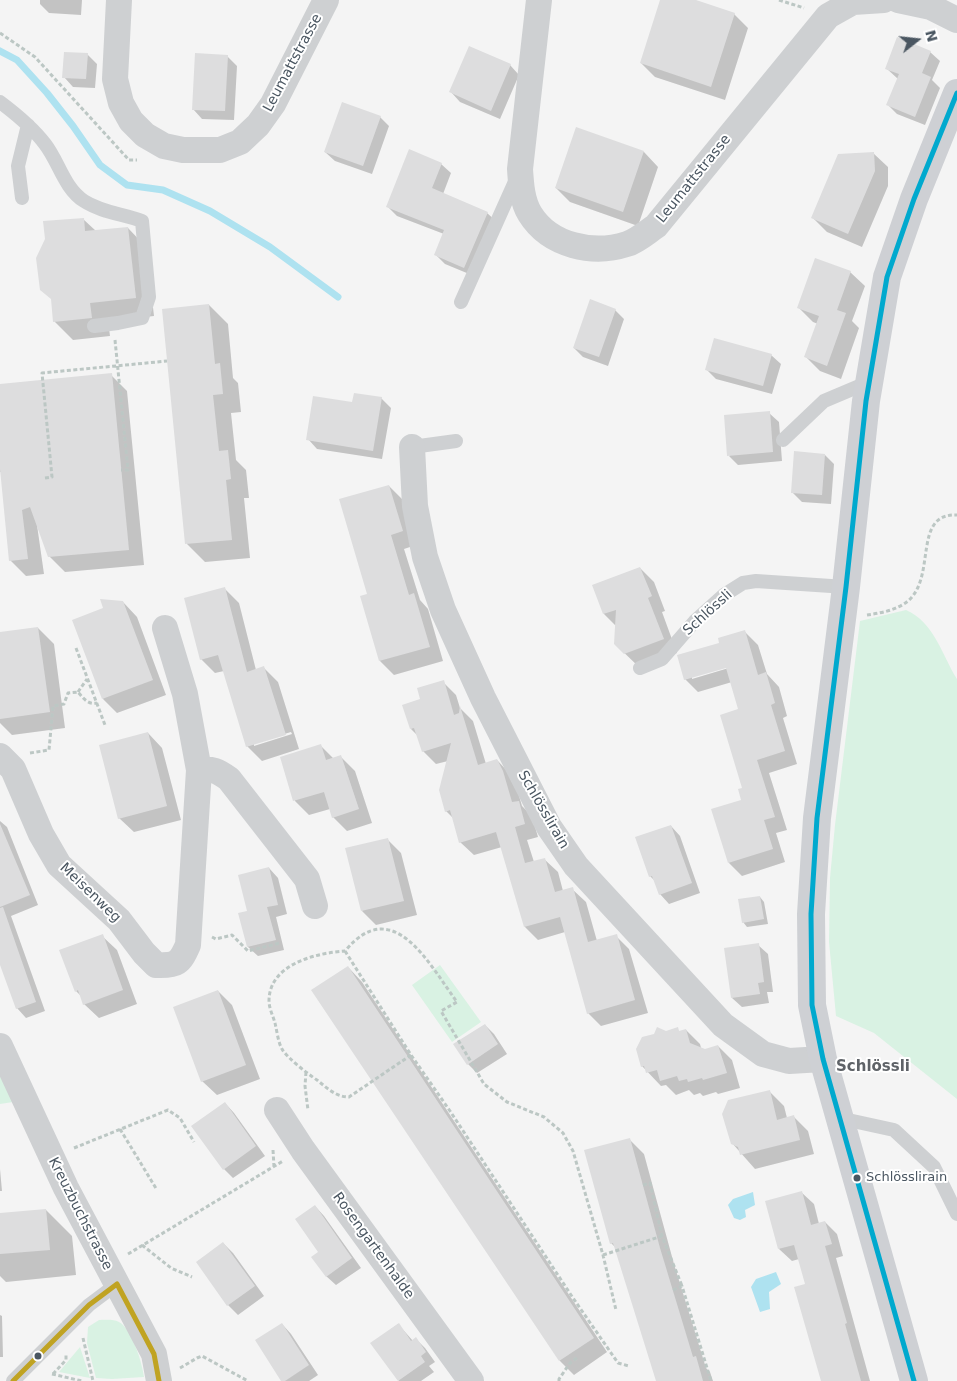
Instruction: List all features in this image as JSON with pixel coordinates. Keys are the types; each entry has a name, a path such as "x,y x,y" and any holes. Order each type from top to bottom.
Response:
{"main road":[{"path":"914,1381 823,1059 812,1005 811,914 817,818 869,382 887,277 914,199 957,93"}],"street":[{"name":"Leumattstrasse","path":"119,0 115,79 121,103 131,121 144,135 164,146 183,150 220,150 240,142 258,126 273,104 326,0"},
{"name":"Leumattstrasse","path":"539,0 520,169 522,192 530,214 546,232 574,246 602,250 629,244 656,226 828,16 853,2 884,0"},
{"path":"898,0 931,4 957,20"},
{"name":"Schlösslirain","path":"412,447 416,506 425,557 443,610 483,698 549,827 576,866 723,1025 763,1054 789,1061 823,1059"},
{"name":"Meisenweg","path":"4,760 13,769 41,834 59,865 119,920 144,953 156,965 175,964 182,960 188,945 190,924 198,770 185,694 165,628"},
{"path":"198,770 210,768 229,779 307,879 314,906"},
{"name":"Kreuzbuchstrasse","path":"0,1046 66,1188 154,1354 169,1375"},
{"name":"Rosengartenhalde","path":"277,1110 303,1150 471,1381"}],"lane":[{"path":"0,102 28,125 46,145 61,173 83,200 98,208 142,221 149,296 142,318 94,326"},
{"path":"22,198 18,166 28,125"},
{"path":"461,302 520,169"},
{"path":"783,440 824,401 869,382"},
{"path":"412,447 456,441"},
{"name":"Schlössli","path":"640,668 662,659 695,621 724,595 743,584 756,581 846,587"},
{"path":"839,1118 894,1130 934,1168 957,1214"},
{"path":"13,1381 89,1305 117,1284"}],"path":[{"path":"779,0 811,11"},
{"path":"116,343 128,470 121,470"},
{"path":"46,478 52,477 42,373 167,361"},
{"path":"859,616 893,610 908,601 921,581 929,532 936,520 947,514 957,515"},
{"path":"76,648 105,726"},
{"path":"78,692 87,678"},
{"path":"78,692 85,701 97,703"},
{"path":"4,760 26,753 49,750 53,706 64,704 68,693 78,692"},
{"path":"190,924 216,939 232,935 248,951 280,943"},
{"path":"411,1055 350,1097 340,1097 306,1072 282,1050 269,1002 271,990 276,979 284,970 302,960 321,954 345,951 351,942 364,933 379,928 388,928 396,931 420,952 457,1002 442,1011 484,1084 507,1102 544,1117 563,1132 573,1151 603,1255 616,1310"},
{"path":"345,951 384,1018 512,1204 571,1299 618,1362 629,1366"},
{"path":"72,1149 168,1110 180,1118 194,1142"},
{"path":"120,1129 157,1190"},
{"path":"192,1277 171,1268 142,1245 303,1150"},
{"path":"643,1185 650,1183 662,1236 682,1286 711,1381"},
{"path":"508,1207 512,1204"},
{"path":"603,1255 662,1236"},
{"path":"673,1290 682,1286"},
{"path":"84,1331 83,1339 93,1381"},
{"path":"169,1375 202,1356 248,1381"},
{"path":"559,1381 570,1363 578,1357"},
{"path":"44,1371 82,1381"}],"green space":[{"path":"906,610 924,622 957,679 957,1099 874,1033 836,1016 829,942 830,878 860,621"},
{"path":"440,965 481,1022 452,1042 412,985"},
{"path":"0,1072 13,1102 0,1104"},
{"path":"99,1320 114,1320 119,1322 128,1331 136,1346 144,1377 96,1378 87,1343 88,1327"},
{"path":"80,1347 90,1378 59,1372"}],"water":[{"path":"753,1192 755,1205 745,1210 746,1217 740,1220 734,1218 728,1205 733,1199"},
{"path":"776,1272 781,1284 769,1292 770,1309 760,1312 751,1287 756,1279"}],"building":[{"path":"660,0 696,0 735,13 711,87 640,63"},
{"path":"897,37 931,51 922,73 931,77 915,117 886,105 899,74 885,69"},
{"path":"469,46 511,64 491,111 449,92"},
{"path":"64,52 88,53 86,79 62,78"},
{"path":"195,53 228,55 225,111 192,110"},
{"path":"342,102 381,116 363,166 324,152"},
{"path":"576,127 644,151 623,212 555,188"},
{"path":"409,149 442,163 432,188 488,212 464,268 434,255 444,230 386,207"},
{"path":"874,152 875,171 848,234 811,218 838,154"},
{"path":"84,218 85,231 128,227 136,298 90,303 92,318 53,322 51,299 40,290 36,258 45,239 43,221"},
{"path":"815,258 851,271 837,310 846,313 827,366 804,357 819,316 797,308"},
{"path":"590,299 616,309 599,357 573,348"},
{"path":"209,304 215,364 220,363 223,394 213,395 219,451 228,450 231,479 226,480 232,540 185,544 162,309"},
{"path":"714,338 772,354 763,386 705,370"},
{"path":"112,373 129,550 48,557 30,507 22,510 28,559 9,561 0,469 0,384"},
{"path":"354,393 382,397 373,451 306,440 313,396 352,402"},
{"path":"770,411 773,452 727,456 724,415"},
{"path":"794,451 825,454 822,495 791,493"},
{"path":"389,485 403,531 391,535 409,595 414,593 430,647 379,661 360,596 367,594 339,499"},
{"path":"640,567 652,596 648,598 664,639 624,654 614,644 616,610 603,614 592,585"},
{"path":"225,587 247,672 264,666 286,735 246,747 218,655 200,660 184,598"},
{"path":"100,599 123,601 153,680 102,699 72,620 103,608"},
{"path":"38,627 50,712 0,719 0,632"},
{"path":"745,630 758,675 766,672 775,703 771,705 785,751 757,760 775,817 764,820 773,849 728,863 711,809 741,800 738,789 742,788 720,715 738,709 726,668 684,680 677,655 719,643 718,638"},
{"path":"444,680 454,715 459,713 460,706 478,765 497,759 503,771 512,802 519,801 525,824 515,827 525,863 545,858 555,892 573,887 588,942 617,934 635,1000 587,1014 560,917 524,927 496,832 459,843 450,810 445,812 439,790 451,743 422,752 414,728 410,729 402,705 420,699 417,688"},
{"path":"148,732 167,806 118,819 99,745"},
{"path":"321,744 326,760 341,755 359,809 332,818 324,792 293,801 280,757"},
{"path":"0,824 30,895 0,907"},
{"path":"671,825 692,883 659,895 652,876 649,877 635,837"},
{"path":"388,838 404,901 361,911 345,848"},
{"path":"269,867 278,905 267,907 276,940 247,947 238,913 247,911 238,875"},
{"path":"760,896 764,919 742,923 738,899"},
{"path":"3,907 36,1002 16,1009 0,965 0,908"},
{"path":"103,934 123,990 83,1005 78,990 75,992 59,950"},
{"path":"759,943 764,982 758,983 760,994 731,998 724,948"},
{"path":"348,966 594,1338 559,1361 311,990"},
{"path":"218,990 246,1065 201,1082 173,1007"},
{"path":"485,1024 498,1044 467,1065 453,1044"},
{"path":"657,1027 666,1031 678,1027 679,1031 686,1029 690,1043 705,1049 718,1045 727,1073 688,1082 687,1079 679,1081 677,1076 660,1081 657,1070 646,1073 644,1066 641,1067 636,1049 642,1037 654,1034"},
{"path":"770,1090 777,1120 794,1115 800,1140 740,1155 738,1147 731,1144 722,1114 728,1100"},
{"path":"225,1102 256,1146 223,1170 191,1126"},
{"path":"630,1138 660,1248 693,1357 696,1356 703,1381 656,1381 613,1243 610,1244 584,1150"},
{"path":"802,1191 811,1225 825,1221 832,1244 825,1246 861,1381 821,1381 794,1287 805,1284 794,1245 778,1249 765,1201"},
{"path":"315,1205 352,1258 326,1277 311,1257 318,1252 295,1219"},
{"path":"46,1209 50,1250 0,1254 0,1213"},
{"path":"223,1242 255,1286 227,1306 196,1262"},
{"path":"282,1323 309,1365 285,1381 281,1381 255,1340"},
{"path":"399,1323 411,1341 416,1337 426,1352 421,1356 425,1362 398,1381 370,1343"}],"waterway":[{"path":"0,51 17,60 47,93 100,165 127,185 163,190 210,211 270,247 338,297"}],"transit line":[{"path":"914,1381 823,1059 812,1005 811,914 817,818 846,587 866,401 887,277 914,199 957,93"},
{"path":"117,1284 154,1354 159,1381"},
{"path":"13,1381 89,1305 117,1284"}],"place":[{"name":"Schlösslirain","path":"857,1178"}],"district":[{"name":"Schlössli","path":"873,1067"}]}
